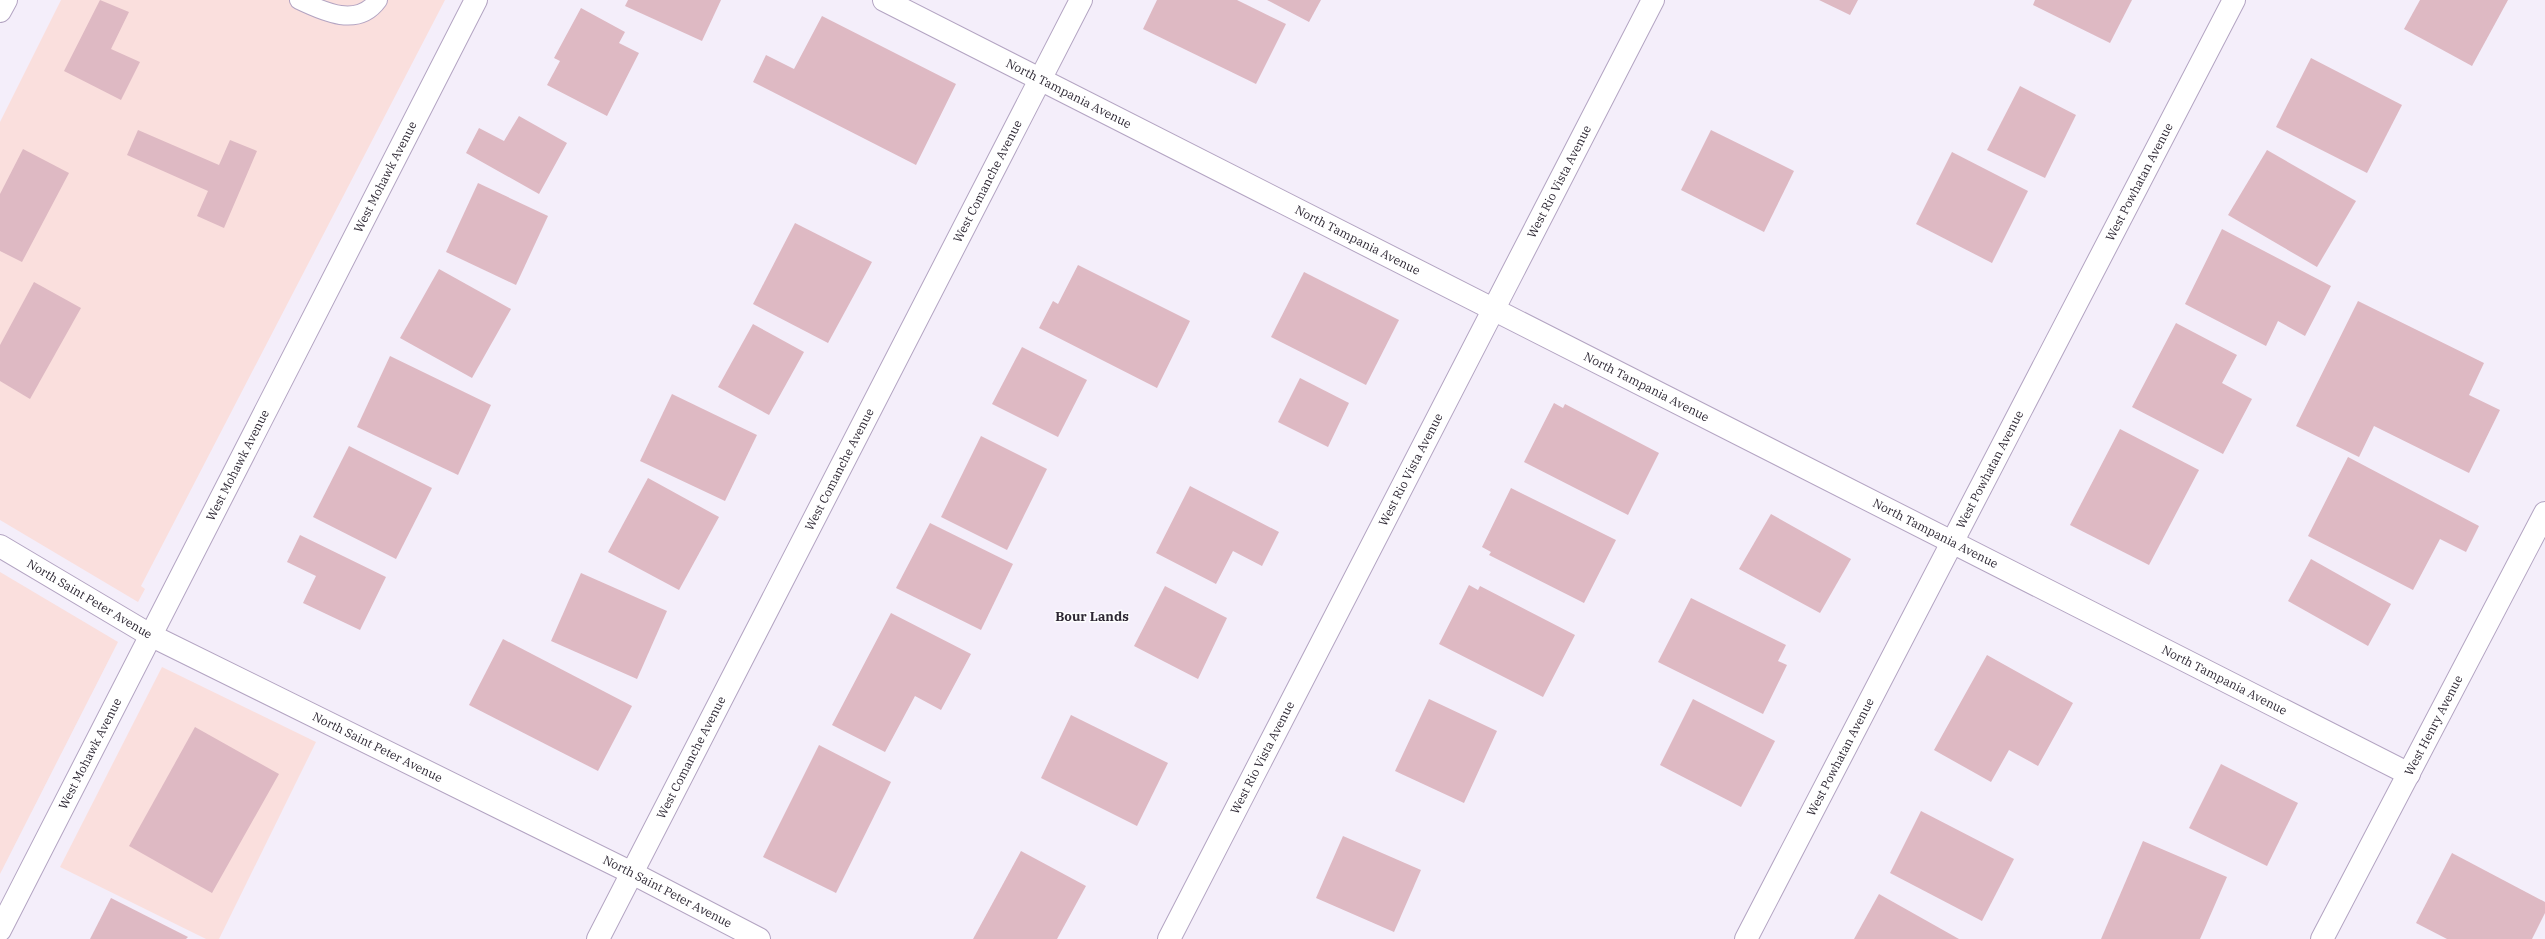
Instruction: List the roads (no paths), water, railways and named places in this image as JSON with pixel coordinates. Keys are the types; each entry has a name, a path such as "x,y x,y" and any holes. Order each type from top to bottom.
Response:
{"street":[{"path":"0,11 6,0"},
{"name":"West Mohawk Avenue","path":"0,930 476,0"},
{"name":"North Tampania Avenue","path":"884,0 2409,774"},
{"name":"West Comanche Avenue","path":"598,939 1039,79 1081,0"},
{"name":"West Rio Vista Avenue","path":"1169,939 1495,310 1653,0"},
{"name":"West Powhatan Avenue","path":"1746,939 2234,0"},
{"name":"West Henry Avenue","path":"2322,939 2545,513"},
{"name":"North Saint Peter Avenue","path":"0,546 150,635 632,873 759,939"}],"lane":[{"path":"299,0 324,12 346,17 372,8 378,0"}],"district":[{"name":"Bour Lands","path":"1092,616"}]}
